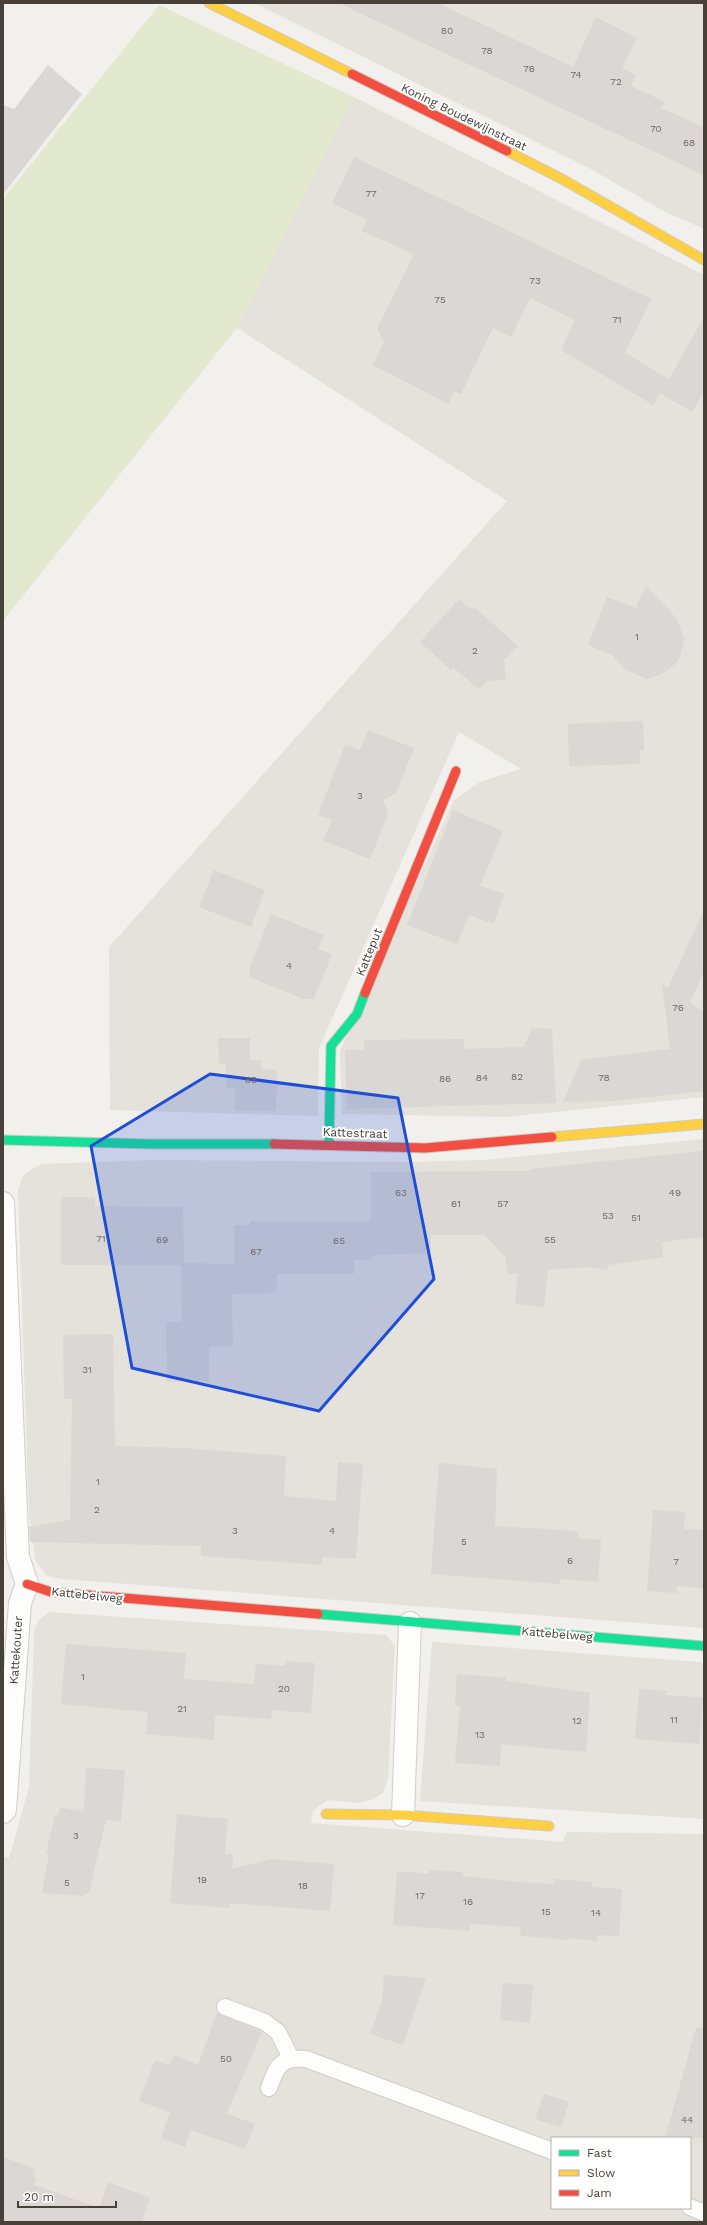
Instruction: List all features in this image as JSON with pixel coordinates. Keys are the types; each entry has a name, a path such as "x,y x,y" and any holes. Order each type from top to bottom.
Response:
{"street":[{"name":"Koning Boudewijnstraat","path":"209,3 562,179 704,260"},
{"name":"Katteput","path":"329,1144 332,1046 357,1014 456,771"},
{"name":"Kattestraat","path":"3,1140 151,1144 329,1144 425,1148 560,1138 704,1124"},
{"path":"3,1203 18,1557 27,1584"},
{"name":"Kattebelweg","path":"27,1584 51,1592 410,1623 704,1646"},
{"name":"Kattekouter","path":"3,1812 5,1810 20,1603 27,1584"},
{"path":"403,1815 410,1623"},
{"path":"326,1814 403,1815 549,1826"}],"lane":[{"path":"225,2007 265,2022 278,2032 291,2058"},
{"path":"269,2088 277,2068 291,2058 306,2059 551,2151"},
{"path":"691,2207 704,2213"}],"highlighted area":[{"path":"210,1074 398,1098 434,1279 319,1411 132,1368 91,1146"}],"shaded area":[{"path":"254,3 704,3 704,229 665,212 589,168"},
{"path":"354,97 704,275 704,1097 506,1117 342,1114 340,1051 454,800 480,782 521,769 459,732 319,1048 318,1116 110,1110 109,947 507,501 237,328"},
{"path":"704,1139 703,1628 62,1579 47,1576 35,1560 29,1513 18,1191 23,1175 41,1164 152,1160 407,1162 483,1160"},
{"path":"49,1612 386,1635 395,1646 388,1778 383,1793 371,1800 357,1803 327,1800 313,1811 311,1823 563,1842 567,1832 704,1834 704,2222 3,2222 3,1856 9,1858 29,1787 34,1632 38,1621"},
{"path":"432,1642 701,1662 704,1666 704,1819 420,1801"}],"green space":[{"path":"159,5 354,97 237,328 3,621 3,199"}],"building":[{"path":"338,3 438,3 573,67 596,17 637,38 622,68 636,75 631,86 665,102 661,108 704,127 704,175"},
{"path":"48,65 82,94 3,194 3,105 14,109"},
{"path":"354,157 651,299 625,353 669,379 704,317 704,391 692,412 660,393 653,405 561,350 575,320 530,298 511,337 493,328 461,394 454,391 449,404 373,365 384,342 377,329 414,254 362,231 367,220 332,203"},
{"path":"646,586 677,619 684,639 680,657 674,665 662,674 647,679 626,670 612,655 588,645 607,597 636,608"},
{"path":"459,599 472,610 474,607 518,646 504,660 506,679 487,681 479,689 453,667 451,670 420,642"},
{"path":"643,721 644,750 640,751 640,764 569,766 568,724"},
{"path":"368,730 414,748 396,793 383,800 388,814 370,859 323,841 332,820 318,815 345,745 360,750"},
{"path":"453,810 503,831 480,886 504,894 494,924 469,915 457,944 407,925"},
{"path":"214,870 265,890 251,927 199,907"},
{"path":"704,910 704,971 690,1002 704,1012 704,1091 613,1101 563,1102 581,1060 670,1049 662,984 668,988"},
{"path":"271,914 324,935 318,949 332,954 314,999 303,999 250,977 250,967"},
{"path":"532,1028 552,1029 556,1103 347,1109 345,1050 364,1050 364,1040 464,1039 464,1049 524,1047"},
{"path":"218,1038 250,1038 250,1060 261,1060 261,1069 277,1070 276,1111 235,1111 235,1088 226,1088 226,1064 219,1064"},
{"path":"704,1151 704,1237 662,1242 663,1257 608,1265 607,1270 587,1267 548,1270 544,1307 515,1304 518,1274 507,1274 506,1258 485,1235 431,1235 431,1253 372,1255 372,1260 354,1260 354,1274 277,1274 276,1293 232,1294 233,1347 209,1347 209,1381 167,1382 166,1322 182,1322 181,1265 61,1265 61,1197 95,1197 95,1206 183,1207 184,1263 234,1264 234,1225 250,1225 250,1221 371,1221 371,1172 529,1171 530,1169"},
{"path":"113,1334 115,1446 183,1448 286,1456 284,1496 336,1501 338,1462 363,1464 356,1559 323,1557 322,1565 201,1556 201,1546 30,1542 29,1527 70,1520 72,1399 64,1399 63,1335"},
{"path":"439,1463 497,1469 495,1526 578,1531 578,1538 601,1540 598,1582 560,1579 560,1584 431,1574"},
{"path":"653,1510 685,1512 684,1529 704,1530 704,1588 677,1586 676,1593 647,1591"},
{"path":"66,1644 186,1653 184,1679 254,1684 256,1664 285,1666 285,1661 315,1663 311,1713 272,1710 271,1719 215,1715 214,1740 146,1734 148,1712 61,1704"},
{"path":"457,1674 506,1678 506,1681 590,1693 586,1752 501,1744 500,1766 455,1763 460,1706 455,1705"},
{"path":"639,1689 667,1691 666,1695 703,1698 699,1744 635,1739"},
{"path":"86,1768 125,1770 121,1822 106,1819 89,1894 84,1893 84,1896 42,1893 49,1854 46,1853 55,1815 58,1815 60,1807 84,1812"},
{"path":"177,1814 228,1819 225,1854 233,1854 232,1869 270,1859 334,1864 330,1911 229,1903 229,1908 170,1903"},
{"path":"430,1870 463,1872 463,1876 519,1882 555,1884 555,1879 592,1882 592,1887 622,1889 619,1936 597,1935 597,1941 569,1938 569,1940 520,1936 521,1927 470,1924 470,1931 393,1925 397,1871 429,1874"},
{"path":"384,1975 426,1978 403,2045 370,2034 382,2002"},
{"path":"503,1983 533,1985 530,2023 500,2020"},
{"path":"217,2013 262,2032 227,2114 255,2124 245,2149 191,2130 185,2147 161,2138 170,2112 139,2101 155,2060 169,2066 174,2055 198,2065"},
{"path":"696,2028 704,2029 704,2138 665,2137"},
{"path":"544,2094 569,2102 561,2127 535,2119"},
{"path":"3,2157 35,2169 33,2177 36,2178 34,2185 99,2208 108,2182 150,2198 142,2222 3,2222"}],"traffic: fast":[{"path":"329,1144 331,1046 357,1014 365,993"},
{"path":"3,1140 151,1144 274,1144"},
{"path":"318,1614 704,1646"}],"traffic: slow":[{"path":"209,3 352,74"},
{"path":"507,151 562,179 704,260"},
{"path":"552,1137 704,1124"},
{"path":"326,1814 403,1815 549,1826"}],"traffic: jam":[{"path":"352,74 507,151"},
{"path":"365,993 456,771"},
{"path":"274,1144 425,1148 552,1137"},
{"path":"27,1584 51,1592 318,1614"}]}
